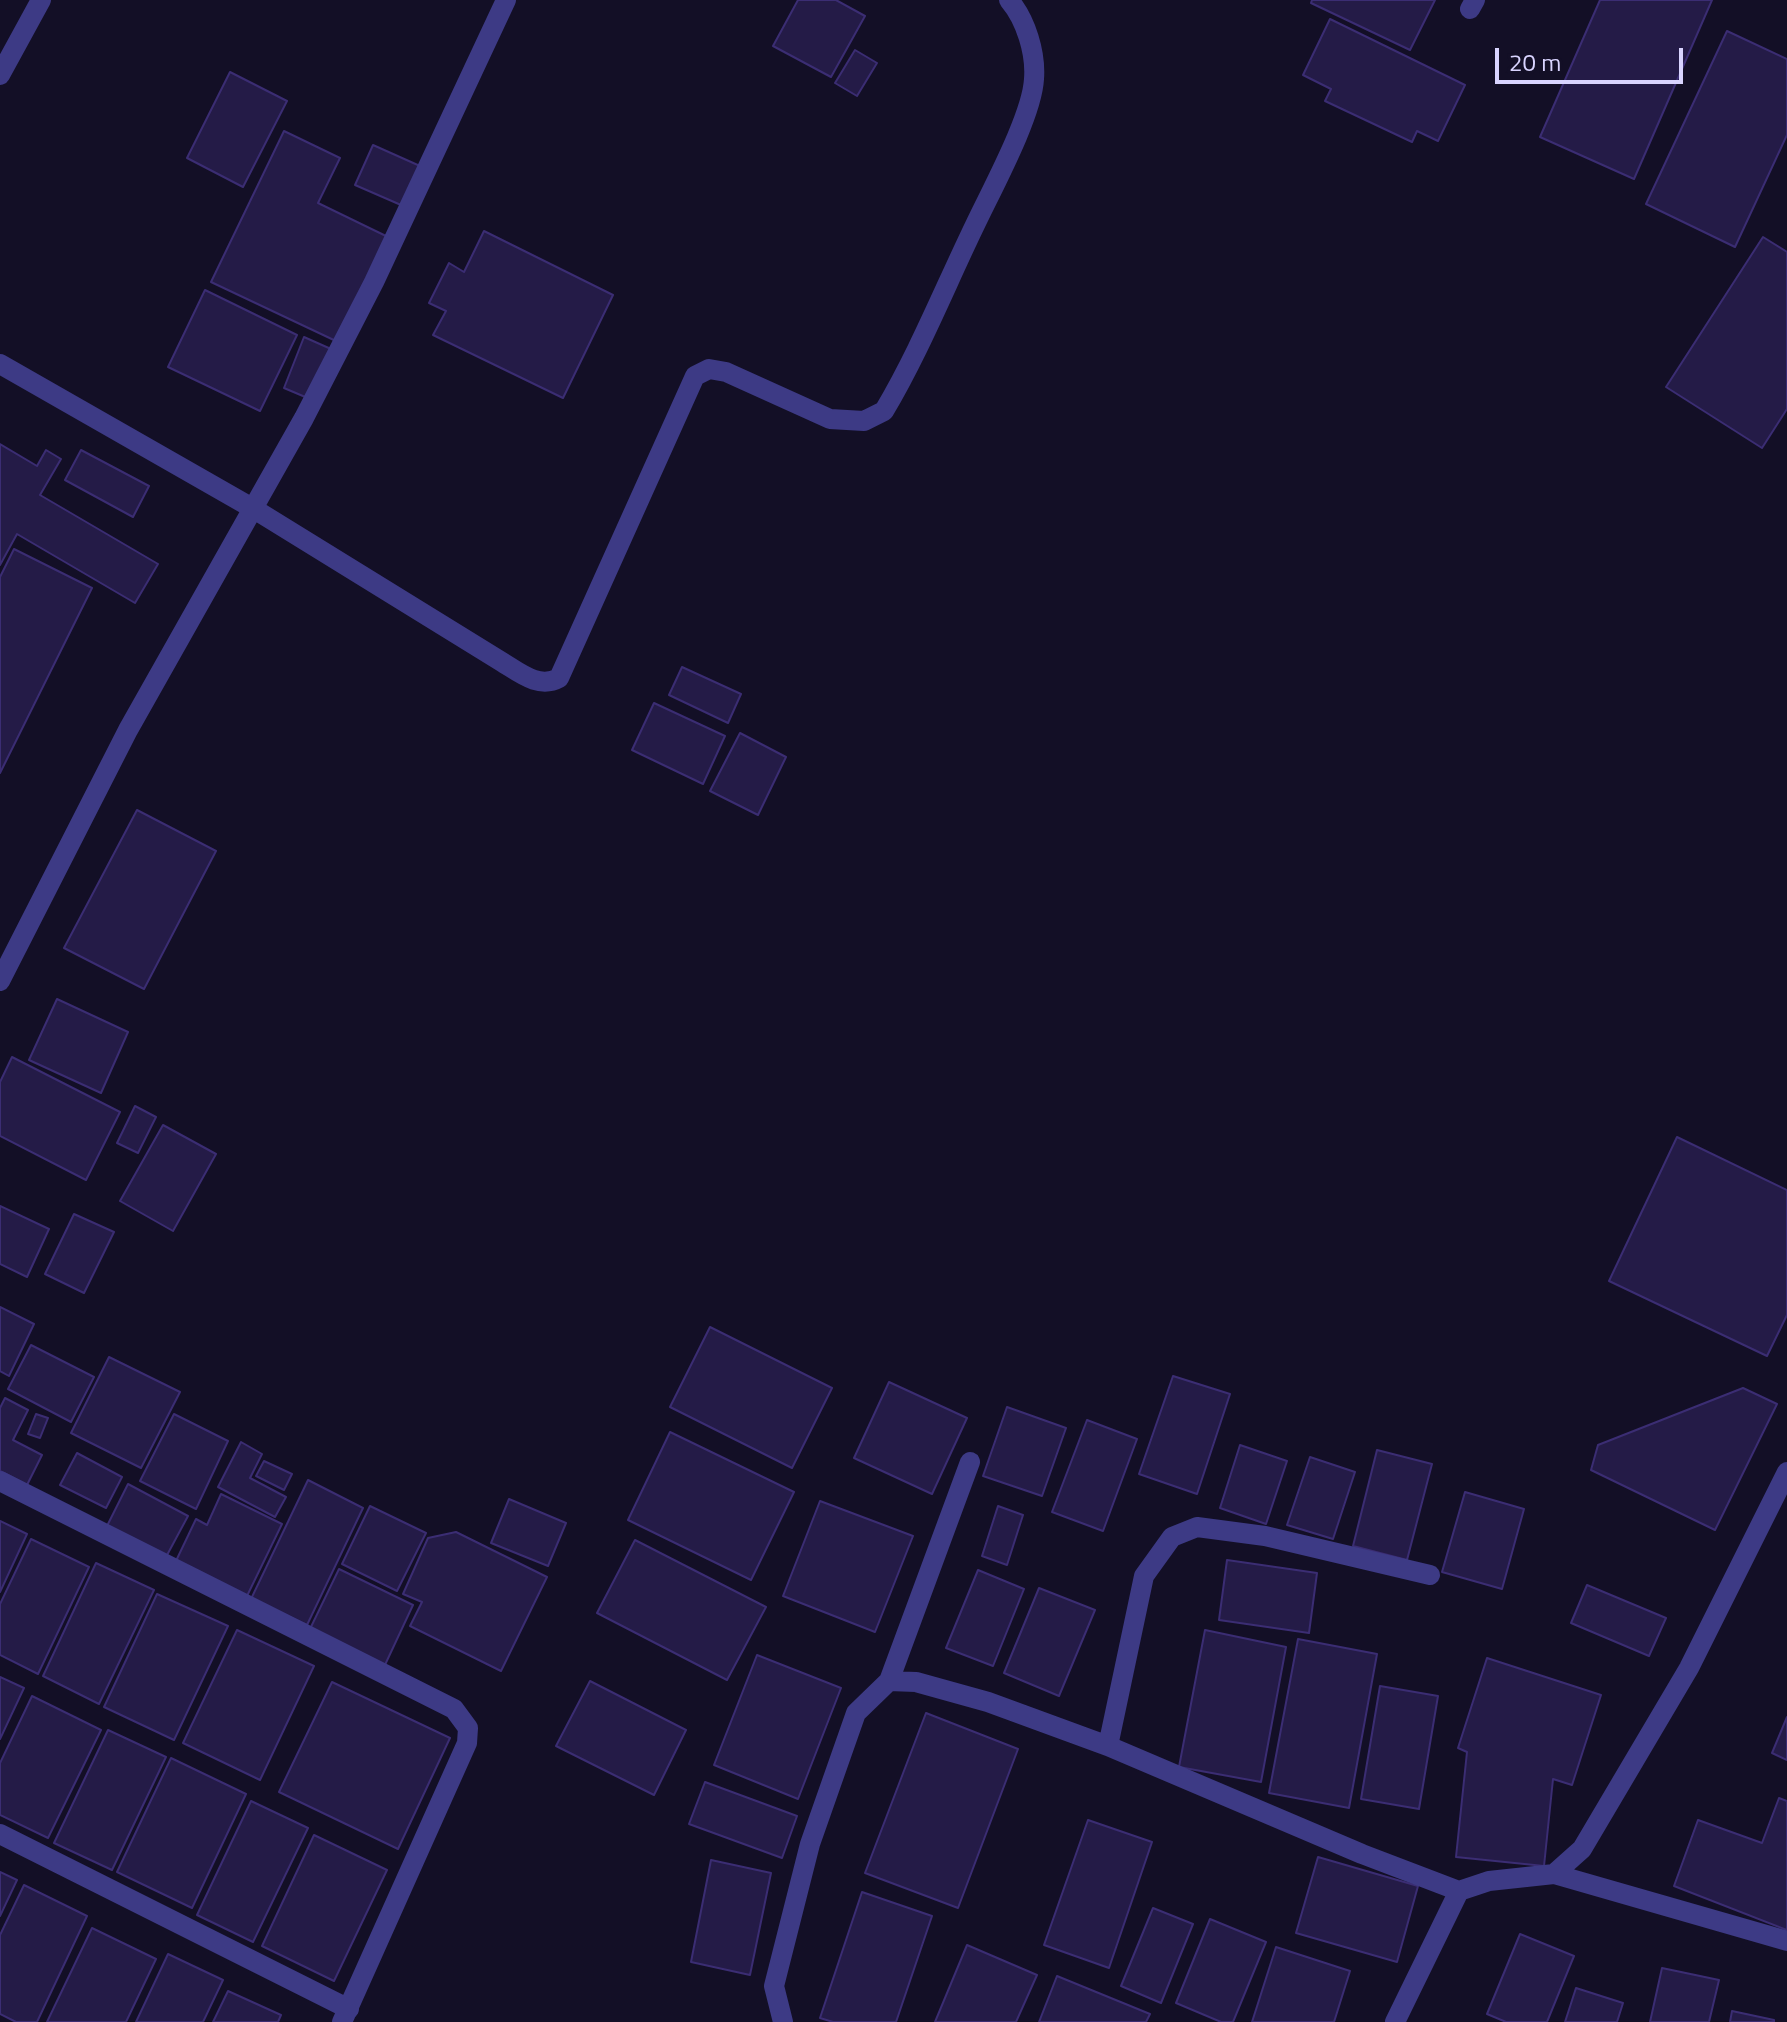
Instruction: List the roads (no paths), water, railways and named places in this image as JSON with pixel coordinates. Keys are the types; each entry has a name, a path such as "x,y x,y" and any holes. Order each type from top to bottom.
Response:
{"street":[{"path":"0,75 41,0"},
{"path":"0,981 128,730 304,418 374,282 506,0"},
{"path":"0,364 254,509 536,682 549,683 559,678 695,376 709,369 726,372 830,419 864,421 884,411 988,198 1030,102 1034,79 1033,57 1023,21 1009,0"},
{"path":"783,2022 774,1986 810,1844 856,1713 889,1681 970,1462"},
{"path":"1554,1874 1582,1849 1607,1811 1689,1668 1787,1472"},
{"path":"0,1481 454,1709 468,1728 467,1743 346,2015 0,1834"},
{"path":"1108,1746 1144,1576 1172,1537 1197,1527 1265,1536 1430,1575"},
{"path":"889,1681 916,1682 988,1702 1108,1746 1348,1848 1459,1891 1489,1881 1554,1874 1787,1941"},
{"path":"1395,2022 1459,1891"}]}
